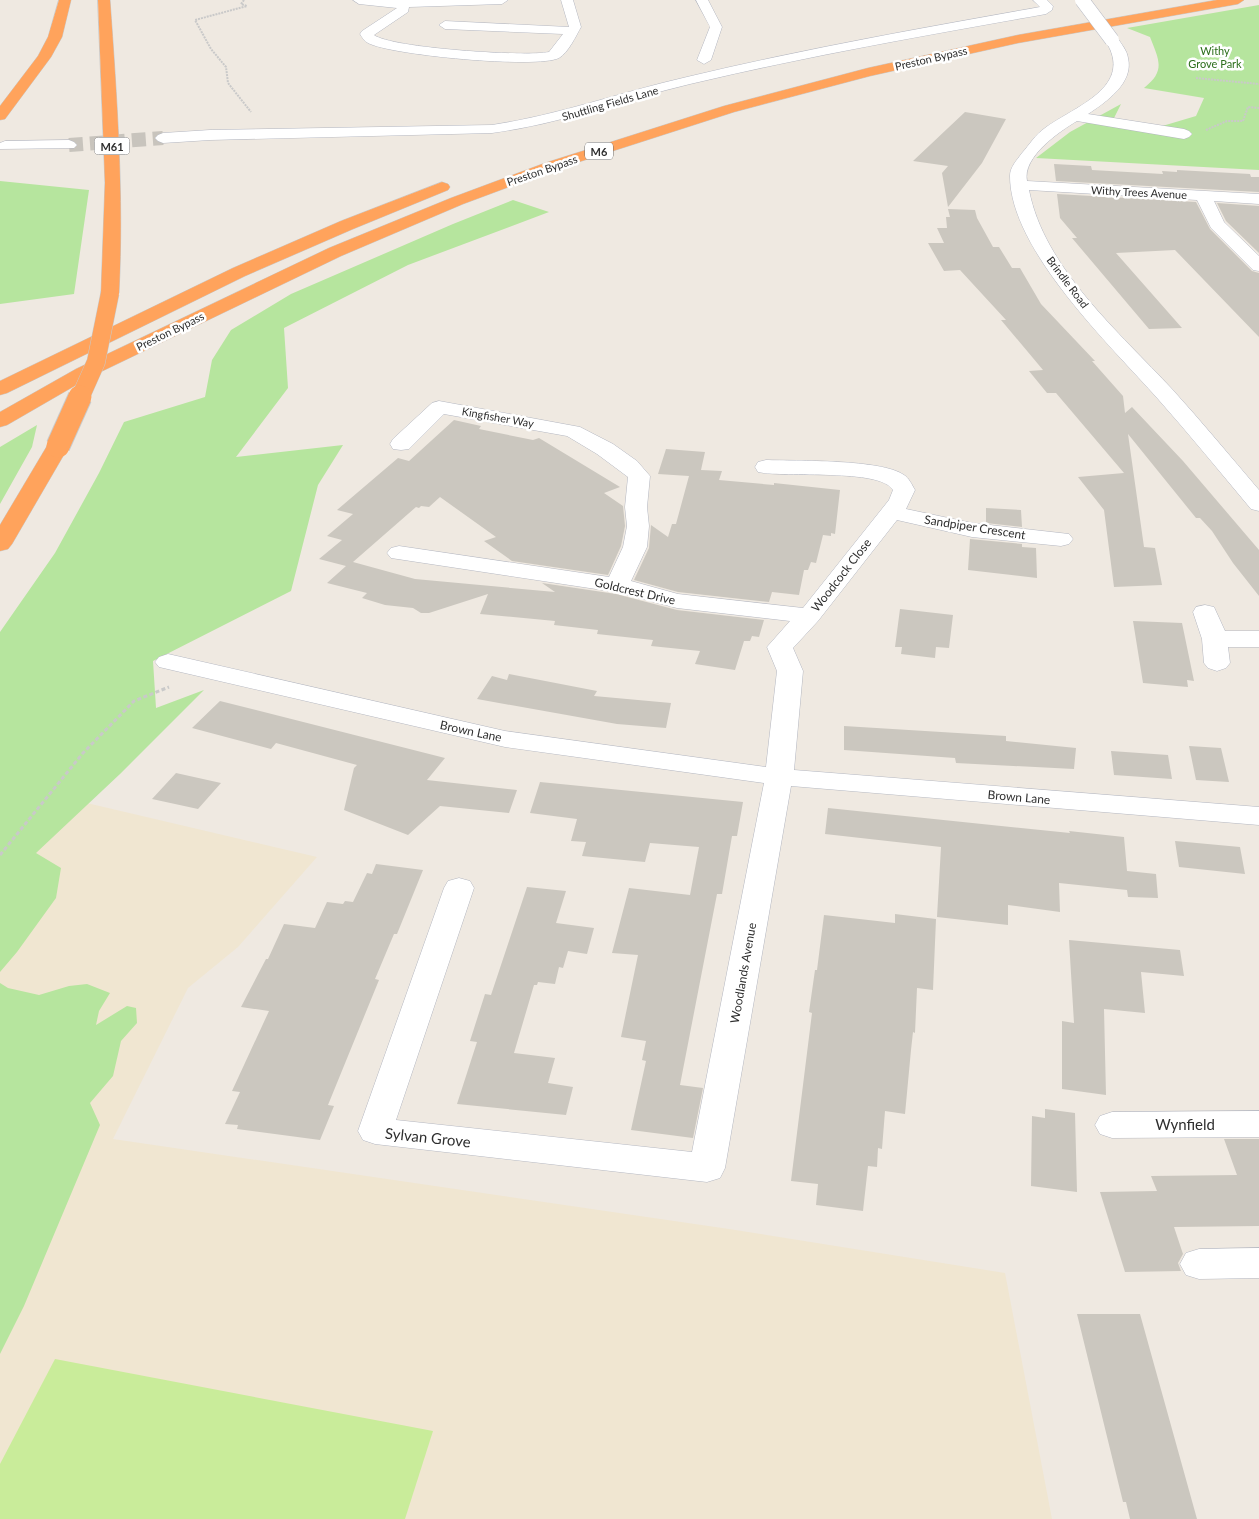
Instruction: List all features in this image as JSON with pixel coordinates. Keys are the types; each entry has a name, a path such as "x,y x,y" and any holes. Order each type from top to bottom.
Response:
{"highway":[{"path":"0,116 44,57 55,37 65,0"},
{"name":"M61","path":"0,544 58,446 96,362 110,293 114,241 114,201 112,128 104,0"},
{"name":"Preston Bypass","path":"700,102 843,64 914,48 1069,18 1176,0"},
{"name":"Preston Bypass","path":"0,421 83,373 335,252 457,201 551,166 728,109 868,72 1018,39 1238,0"},
{"name":"Preston Bypass","path":"0,389 239,272 347,225 458,182"}],"street":[{"path":"359,0 401,4 502,0"},
{"path":"401,4 404,9 367,34 369,38 375,42 406,47 501,57 547,58 555,55 575,27 567,0"},
{"path":"702,0 716,27 704,60"},
{"name":"Brindle Road","path":"1082,0 1112,40 1121,56 1122,62 1116,82 1104,95 1042,139 1020,166 1018,175 1019,185 1026,213 1036,237 1054,267 1101,324 1166,395 1259,504"},
{"name":"Shuttling Fields Lane","path":"163,138 272,133 483,129 519,126 755,65 888,37 1046,10 1043,3"},
{"path":"445,25 572,31"},
{"path":"1076,116 1184,134"},
{"path":"5,146 69,145"},
{"name":"Withy Trees Avenue","path":"1019,185 1259,199"},
{"path":"1203,196 1217,224 1259,266"},
{"name":"Kingfisher Way","path":"401,444 439,407 573,431 615,445 639,476 635,547 617,585"},
{"path":"766,467 838,470 893,478 902,485 904,490 895,507"},
{"name":"Sandpiper Crescent","path":"895,507 972,530 1061,539"},
{"name":"Woodcock Close","path":"779,777 790,671 780,647 809,616 895,507"},
{"name":"Goldcrest Drive","path":"399,553 438,548 617,585 677,601 809,616"},
{"path":"1205,612 1216,651 1259,639"},
{"name":"Brown Lane","path":"168,662 505,739 779,777 1259,816"},
{"name":"Woodlands Avenue","path":"707,1168 779,777"},
{"name":"Sylvan Grove","path":"459,888 375,1131 707,1168"},
{"name":"Wynfield","path":"1112,1125 1259,1124"},
{"path":"1199,1264 1259,1263"}],"path":[{"path":"244,0 241,4 248,5 195,20 211,49 226,67 228,83 265,130 272,133"},
{"path":"1196,78 1259,84"},
{"path":"1201,132 1227,121 1243,121 1248,107 1259,108"},
{"path":"0,855 84,754 134,700 155,694 201,670"}],"shaded area":[{"path":"74,800 317,857 238,947 188,988 113,1139 729,1229 1005,1273 1052,1519 0,1519 0,876"}],"green space":[{"name":"Withy Grove Park","path":"1259,5 1259,170 1036,158 1070,132 1121,104 1114,118 1159,127 1196,116 1204,98 1144,88 1151,82 1158,70 1158,59 1150,37 1127,28"},
{"path":"0,181 89,190 74,294 0,304"},
{"path":"513,200 549,212 408,265 284,328 288,388 236,457 343,445 318,485 291,591 153,661 156,708 204,690 120,774 36,853 61,868 56,898 0,972 0,632 55,553 99,473 124,422 205,397 212,360 231,330 291,294"},
{"path":"37,425 32,447 0,504 0,447"},
{"path":"0,983 8,988 39,995 69,986 87,984 110,993 99,1011 96,1025 127,1006 136,1008 137,1023 121,1041 113,1076 90,1103 100,1125 24,1306 0,1354"},
{"path":"55,1359 433,1431 405,1519 0,1519 0,1464"}],"building":[{"path":"965,112 1006,119 982,163 948,207 942,173 948,166 913,161"},
{"path":"1054,164 1091,166 1092,170 1163,174 1162,171 1177,172 1177,170 1250,174 1251,177 1259,177 1259,192 1056,181"},
{"path":"1057,194 1196,202 1210,229 1252,271 1259,273 1259,337 1175,250 1116,253 1182,328 1149,329 1072,238 1077,238 1060,218"},
{"path":"1217,203 1259,206 1259,253 1226,221"},
{"path":"948,209 975,210 977,218 993,247 999,247 1012,268 1020,268 1041,304 1095,361 1092,361 1123,396 1125,413 1132,407 1183,461 1259,550 1259,596 1233,563 1212,531 1200,518 1196,518 1128,434 1144,547 1155,548 1162,585 1114,587 1104,510 1078,477 1124,473 1056,393 1047,393 1029,371 1043,370 1001,320 1006,320 960,270 944,271 928,243 944,243 937,228 947,228 946,217 950,217"},
{"path":"454,420 481,426 479,429 533,440 539,438 620,487 604,493 623,506 625,526 621,546 608,575 512,561 484,541 496,537 440,497 429,507 416,507 353,562 415,579 555,592 542,583 616,594 677,610 764,620 759,637 752,636 750,641 744,641 735,670 695,664 700,651 651,646 653,640 597,634 598,630 554,625 555,621 480,614 488,594 429,613 421,613 413,608 385,605 362,598 367,593 327,583 346,566 319,559 342,540 327,536 353,514 337,510 398,458 409,461"},
{"path":"666,449 705,452 701,470 722,471 719,480 774,485 774,483 840,490 835,534 831,533 831,536 823,535 816,563 811,562 808,570 804,570 799,595 772,592 769,602 678,592 634,580 649,548 651,525 668,537 672,524 676,524 689,476 658,474"},
{"path":"986,508 1021,510 1022,527 986,523"},
{"path":"970,539 1022,544 1022,547 1036,548 1037,578 968,570"},
{"path":"900,609 953,615 949,648 936,647 935,658 901,654 902,647 895,647"},
{"path":"1133,621 1182,623 1194,681 1187,680 1188,687 1143,683"},
{"path":"509,674 597,691 594,696 671,703 666,728 617,724 477,699 492,676 507,680"},
{"path":"220,701 445,758 427,780 517,790 509,813 440,806 408,835 344,810 354,768 357,765 276,743 271,749 192,728"},
{"path":"844,726 1006,736 1006,741 1076,748 1074,769 956,763 955,758 844,750"},
{"path":"1189,746 1221,748 1229,782 1196,780"},
{"path":"1111,751 1168,755 1172,779 1114,775"},
{"path":"176,773 221,783 198,809 152,799"},
{"path":"540,782 743,802 737,836 732,836 722,894 717,894 680,1085 703,1088 693,1138 631,1130 646,1061 642,1060 646,1041 621,1037 638,955 612,953 629,888 690,895 699,847 650,843 645,862 582,856 586,842 571,841 577,819 530,813"},
{"path":"828,808 1124,837 1127,871 1156,874 1158,898 1128,897 1127,890 1059,883 1060,912 1008,905 1008,925 937,917 941,847 825,834"},
{"path":"1175,841 1240,847 1245,874 1179,867"},
{"path":"376,864 423,870 397,934 394,934 375,979 379,980 328,1105 334,1106 320,1140 237,1129 238,1125 225,1124 240,1092 232,1091 269,1011 241,1007 266,959 268,959 284,924 315,928 327,902 343,904 345,901 353,902 367,873 372,874"},
{"path":"527,887 566,891 556,923 594,928 587,954 568,951 563,968 559,967 555,984 538,982 537,985 534,985 514,1053 555,1058 548,1083 573,1087 566,1115 457,1104 477,1042 470,1041 485,994 491,995"},
{"path":"895,914 936,919 933,990 917,988 915,1033 913,1032 905,1114 885,1111 882,1149 878,1148 877,1167 868,1166 863,1211 816,1205 818,1184 791,1181 812,1013 809,1012 824,915 895,923"},
{"path":"1069,940 1180,950 1184,976 1141,972 1145,1013 1104,1009 1106,1095 1062,1089 1062,1021 1074,1023"},
{"path":"1045,1109 1075,1113 1077,1192 1031,1186 1032,1116 1045,1118"},
{"path":"1224,1139 1259,1139 1259,1226 1174,1227 1183,1254 1178,1263 1181,1271 1125,1272 1100,1192 1157,1191 1151,1176 1237,1175"},
{"path":"1077,1314 1140,1314 1197,1519 1130,1519 1126,1502 1123,1502"}],"tunnel":[{"path":"69,145 163,138"}]}
